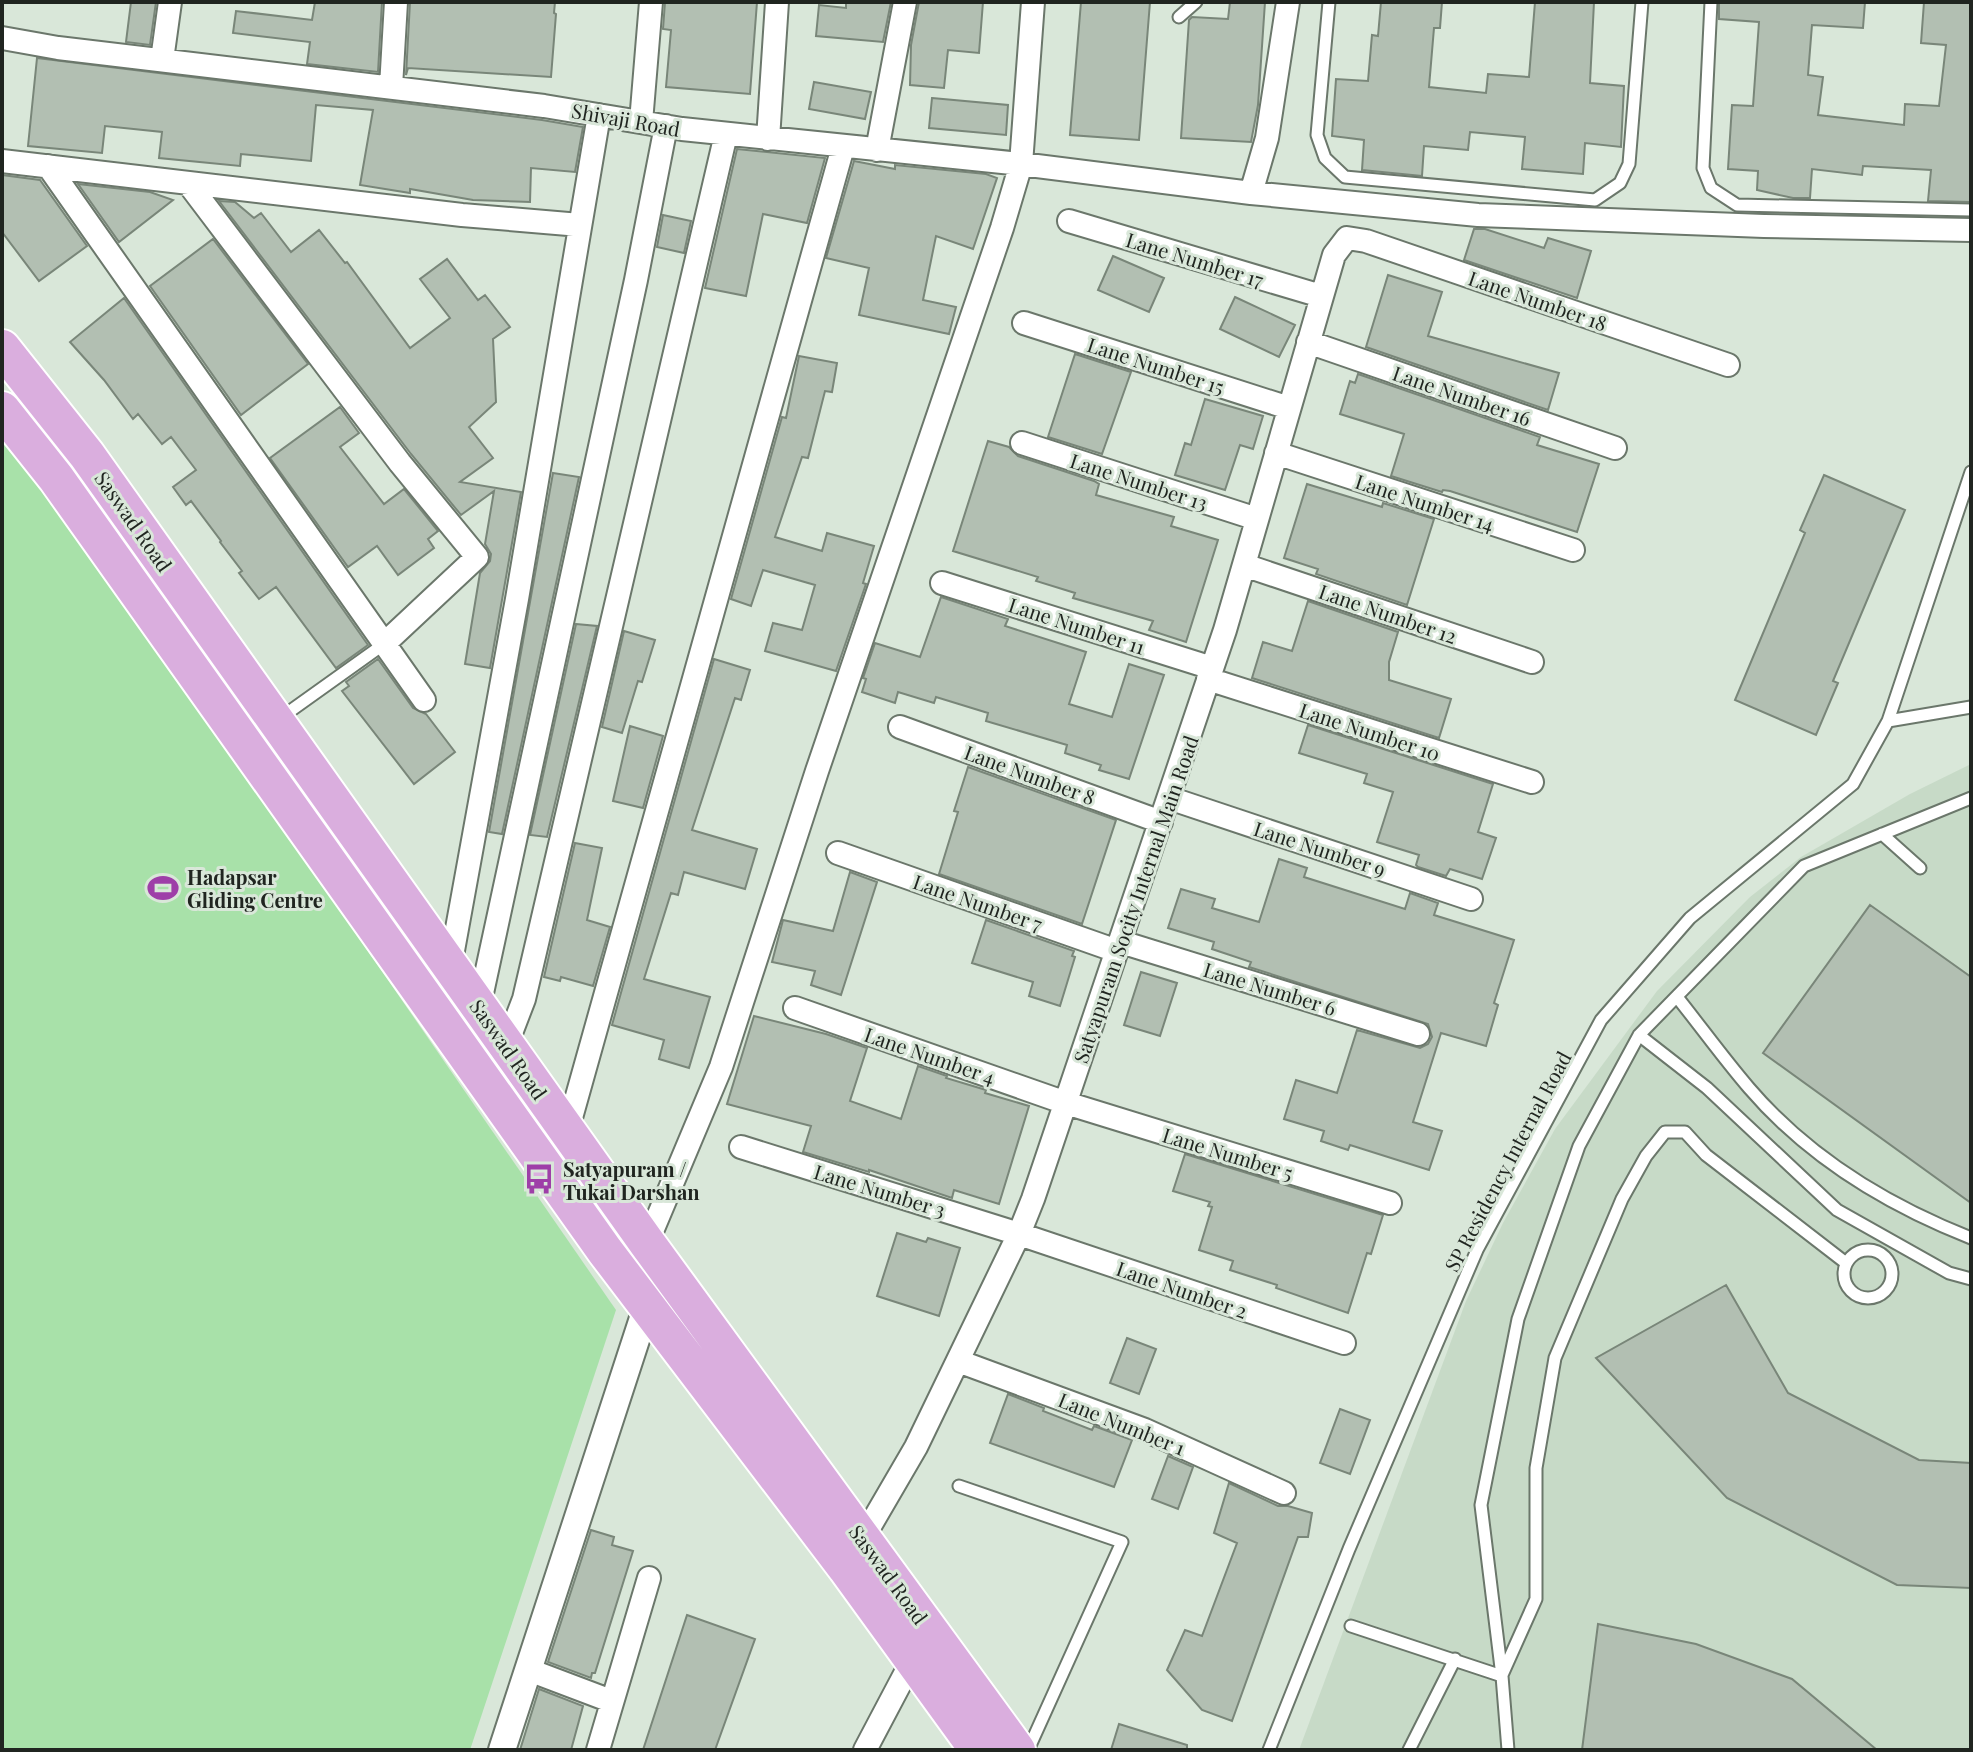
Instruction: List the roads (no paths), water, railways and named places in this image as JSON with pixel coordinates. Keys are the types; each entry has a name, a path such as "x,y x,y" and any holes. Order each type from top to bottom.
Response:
{"highway":[{"name":"Saswad Road","path":"2,348 87,455 567,1132 1017,1750"},
{"name":"Saswad Road","path":"2,410 56,478 587,1226 978,1750"}],"street":[{"path":"162,60 170,2"},
{"path":"391,87 396,2"},
{"path":"641,122 651,2"},
{"path":"768,139 777,2"},
{"path":"877,150 905,2"},
{"path":"647,1243 721,1067 1021,164 1033,2"},
{"path":"1251,193 1267,138 1288,2"},
{"name":"Shivaji Road","path":"2,38 58,48 391,87 726,134 1021,164 1251,193 1478,215 1971,230"},
{"path":"450,967 517,599 599,115"},
{"path":"479,1007 636,280 666,126"},
{"path":"506,1046 524,999 726,134"},
{"path":"567,1132 843,147"},
{"path":"2,161 462,215 580,225"},
{"path":"48,166 424,700"},
{"path":"188,183 400,463 477,557 384,644"},
{"name":"Lane Number 17","path":"1069,221 1321,296"},
{"name":"Satyapuram Socity Internal Main Road","path":"863,1538 916,1447 1019,1234 1210,674 1334,255 1347,238"},
{"name":"Lane Number 18","path":"1347,238 1366,241 1728,365"},
{"name":"Lane Number 15","path":"1024,323 1289,408"},
{"name":"Lane Number 16","path":"1308,342 1615,448"},
{"name":"Lane Number 13","path":"1022,443 1257,519"},
{"name":"Lane Number 14","path":"1276,453 1573,550"},
{"name":"Lane Number 12","path":"1244,565 1532,662"},
{"name":"Lane Number 11","path":"942,583 1210,674"},
{"name":"Lane Number 10","path":"1210,674 1532,782"},
{"name":"Lane Number 8","path":"900,727 1161,822"},
{"name":"Lane Number 9","path":"1169,798 1471,899"},
{"name":"Lane Number 7","path":"838,853 1119,946"},
{"name":"Lane Number 6","path":"1119,946 1418,1034"},
{"name":"Lane Number 4","path":"795,1008 1066,1103"},
{"name":"Lane Number 5","path":"1066,1103 1390,1203"},
{"name":"Lane Number 3","path":"741,1147 1019,1234"},
{"name":"Lane Number 2","path":"1019,1234 1344,1343"},
{"path":"502,1750 647,1306"},
{"name":"Lane Number 1","path":"958,1361 1145,1430 1284,1493"},
{"path":"598,1750 649,1578"},
{"path":"865,1750 913,1659"},
{"path":"529,1670 611,1701"}],"lane":[{"path":"1179,17 1196,2"},
{"path":"1329,2 1317,135 1325,158 1345,177 1595,200 1620,183 1629,164 1642,2"},
{"path":"1711,2 1703,168 1711,188 1737,205 1971,210"},
{"name":"SP Residency Internal Road","path":"1269,1750 1349,1549 1477,1250 1601,1020 1690,918 1853,784 1888,721 1971,472"},
{"path":"276,721 384,644"},
{"path":"1888,721 1971,707"},
{"path":"1508,1750 1481,1505 1518,1319 1579,1146 1639,1035 1804,866 1971,798"},
{"path":"1882,834 1920,868"},
{"path":"1677,997 1750,1090 1826,1161 1887,1200 1971,1238"},
{"path":"1639,1035 1707,1088 1837,1210 1949,1273 1971,1279"},
{"path":"1502,1676 1536,1599 1536,1468 1555,1358 1622,1199 1646,1156 1665,1132 1685,1132 1706,1155 1846,1263"},
{"path":"1876,1251 1888,1259 1893,1275 1887,1290 1880,1296 1865,1298 1851,1292 1844,1278 1846,1263 1857,1252 1876,1251 1891,1240"},
{"path":"959,1486 1122,1542 1028,1750"},
{"path":"1351,1626 1502,1676"},
{"path":"1409,1750 1455,1659"}],"place":[{"name":"Hadapsar Gliding Centre","path":"163,888"},
{"name":"Satyapuram / Tukai Darshan","path":"539,1179"}]}
